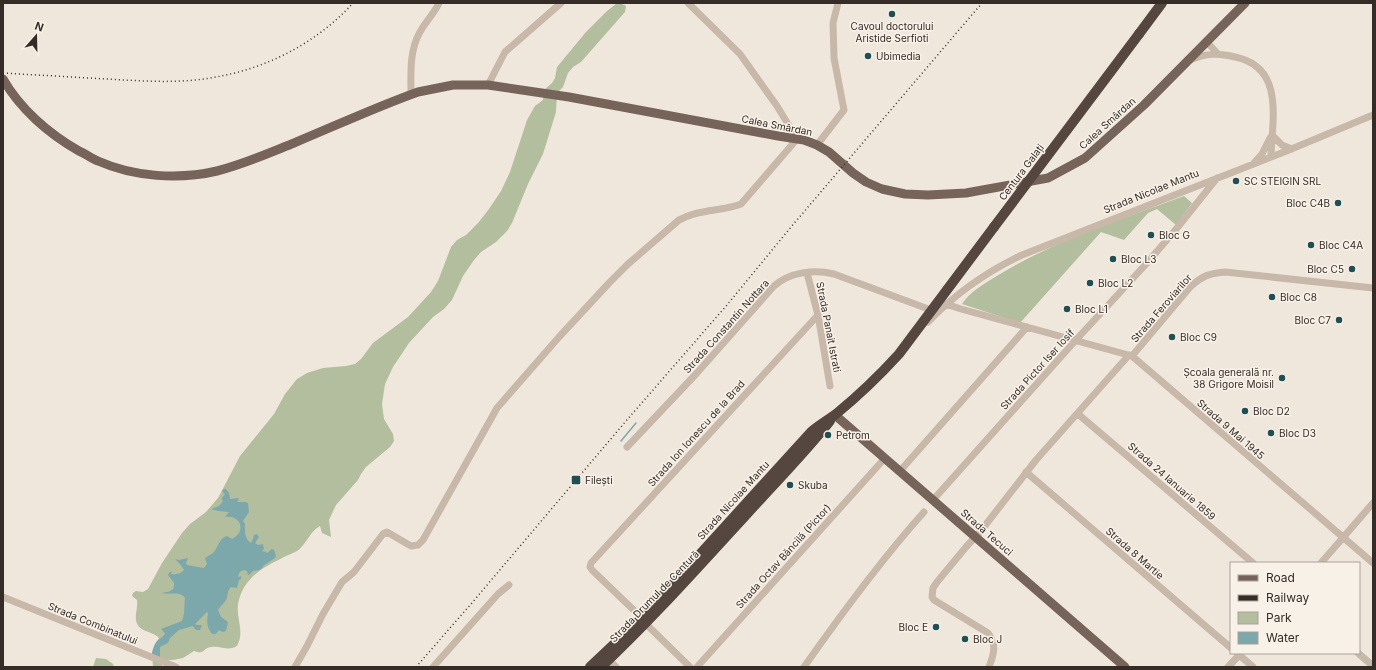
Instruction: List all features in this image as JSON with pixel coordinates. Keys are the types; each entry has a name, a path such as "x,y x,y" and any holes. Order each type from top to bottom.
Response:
{"highway":[{"name":"Centura Galați","path":"898,354 1162,3"},
{"path":"835,414 873,381 898,354"},
{"name":"Strada Drumul de Centură","path":"609,665 644,621 806,449 835,414"},
{"path":"590,667 644,621"}],"main road":[{"name":"Calea Smârdan","path":"3,79 8,88 34,118 63,142 98,161 140,174 172,176 202,174 218,171 261,157 411,95 436,87 453,85 488,85 569,97 797,139 818,145 866,182 882,189 905,194 928,195 966,193 1048,178 1084,158 1144,105 1245,3"},
{"name":"Strada Tecuci","path":"835,414 1125,667"}],"street":[{"path":"411,95 411,67 414,44 439,3"},
{"path":"488,85 505,52 561,3"},
{"path":"295,667 342,582 354,572 383,534 387,532 411,546 418,545 423,540 497,408 559,337 609,283 648,245 679,220 689,215 732,208 741,204 797,139 777,106 740,54 688,3"},
{"path":"818,145 844,110 834,58 833,23 838,3"},
{"path":"1207,42 1218,54"},
{"path":"1189,60 1204,55 1218,54 1242,58 1251,62 1265,75 1270,85 1274,115 1271,157"},
{"name":"Strada Nicolae Mantu","path":"898,354 946,304 980,278 1002,264 1292,149 1373,115"},
{"path":"1272,134 1282,145 1292,149"},
{"path":"1250,165 1262,154 1272,134"},
{"name":"Strada Pictor Iser Iosif","path":"933,500 1172,234 1218,178"},
{"name":"Strada Constantin Nottara","path":"627,448 782,279 789,276 807,273 827,272 931,310"},
{"name":"Strada Feroviarilor","path":"989,667 994,646 993,640 988,633 932,597 933,588 1055,438 1130,356 1191,286 1200,278 1209,274 1225,272 1373,288"},
{"name":"Strada Panait Istrati","path":"807,273 818,315 830,386"},
{"name":"Strada 9 Mai 1945","path":"946,304 1130,356 1373,563"},
{"name":"Strada Ion Ionescu de la Brad","path":"644,621 593,570 590,564 818,315"},
{"path":"900,471 1027,327"},
{"name":"Strada 24 Ianuarie 1859","path":"1078,414 1252,562"},
{"name":"Strada Octav Băncilă (Pictor)","path":"696,667 885,458"},
{"name":"Strada 8 Martie","path":"1026,472 1230,647"},
{"path":"1322,562 1373,503"},
{"path":"804,667 856,594 898,541 924,512"},
{"path":"433,667 498,594 509,585"},
{"name":"Strada Combinatului","path":"3,597 176,667"},
{"path":"644,621 690,667"},
{"path":"1228,667 1239,654 1253,667"},
{"path":"1359,654 1373,666"}],"green space":[{"path":"616,4 626,6 625,12 581,62 573,67 568,73 563,87 557,93 556,112 543,154 528,184 512,223 507,231 496,242 481,252 474,260 463,276 452,300 444,309 433,317 409,343 393,367 385,384 382,404 384,419 393,434 394,441 390,447 366,467 358,480 336,505 329,520 331,537 322,533 320,526 313,531 297,551 270,564 250,580 241,595 238,604 240,635 237,646 233,648 211,647 202,652 194,651 183,658 166,660 161,667 153,667 152,652 159,638 156,635 142,629 137,624 137,600 132,596 133,593 136,591 143,592 148,589 162,563 182,533 190,524 206,512 218,498 240,456 274,414 285,394 297,379 307,373 323,368 355,364 361,359 373,343 408,317 431,292 438,281 451,247 457,240 466,235 478,223 501,191 510,172 527,120 535,106 543,100 544,90 555,78 557,67 586,32"},
{"path":"1184,196 1192,203 1176,225 1157,209 1148,213 1124,240 1101,232 1020,323 962,304 981,286 1017,264 1087,232"},
{"path":"96,658 106,659 113,664 114,667 93,667"}],"water":[{"path":"226,489 229,493 230,499 238,498 239,499 237,502 248,503 249,512 243,521 245,524 245,535 247,539 251,543 254,535 257,534 259,537 255,543 258,545 263,544 264,549 262,551 267,553 272,549 274,550 276,556 263,566 262,569 253,571 249,575 245,570 240,572 238,577 241,576 241,579 239,580 237,588 231,587 226,600 218,610 221,617 228,622 226,631 222,632 219,630 216,634 212,634 208,626 207,612 195,624 202,625 200,630 196,630 193,626 179,630 170,638 168,643 160,647 160,662 154,662 152,651 157,641 165,634 161,629 182,621 184,616 185,598 183,596 161,593 172,590 174,586 174,583 168,575 170,572 172,571 171,574 176,574 184,570 175,559 179,560 188,558 186,563 187,565 204,568 207,564 205,558 215,551 220,541 227,536 232,539 239,532 240,525 238,521 231,517 225,517 229,512 211,509 221,504 223,500 221,499 225,494 222,491"}],"waterway":[{"path":"621,441 636,423"}],"railway":[{"path":"3,73 134,81 189,81 216,77 254,67 291,51 324,30 353,3"},
{"path":"416,667 727,305 791,227 982,3"}],"place":[{"name":"Cavoul doctorului Aristide Serfioti","path":"892,14"},
{"name":"Ubimedia","path":"868,56"},
{"name":"SC STEIGIN SRL","path":"1236,181"},
{"name":"Bloc C4B","path":"1338,203"},
{"name":"Bloc G","path":"1151,235"},
{"name":"Bloc C4A","path":"1311,245"},
{"name":"Bloc L3","path":"1113,259"},
{"name":"Bloc C5","path":"1352,269"},
{"name":"Bloc L2","path":"1090,283"},
{"name":"Bloc C8","path":"1272,297"},
{"name":"Bloc L1","path":"1067,309"},
{"name":"Bloc C7","path":"1339,320"},
{"name":"Bloc C9","path":"1172,337"},
{"name":"Școala generală nr. 38 Grigore Moisil","path":"1282,378"},
{"name":"Bloc D2","path":"1245,411"},
{"name":"Bloc D3","path":"1271,433"},
{"name":"Petrom","path":"828,435"},
{"name":"Filești","path":"576,480"},
{"name":"Skuba","path":"790,485"},
{"name":"Bloc E","path":"936,627"},
{"name":"Bloc J","path":"965,639"}]}
